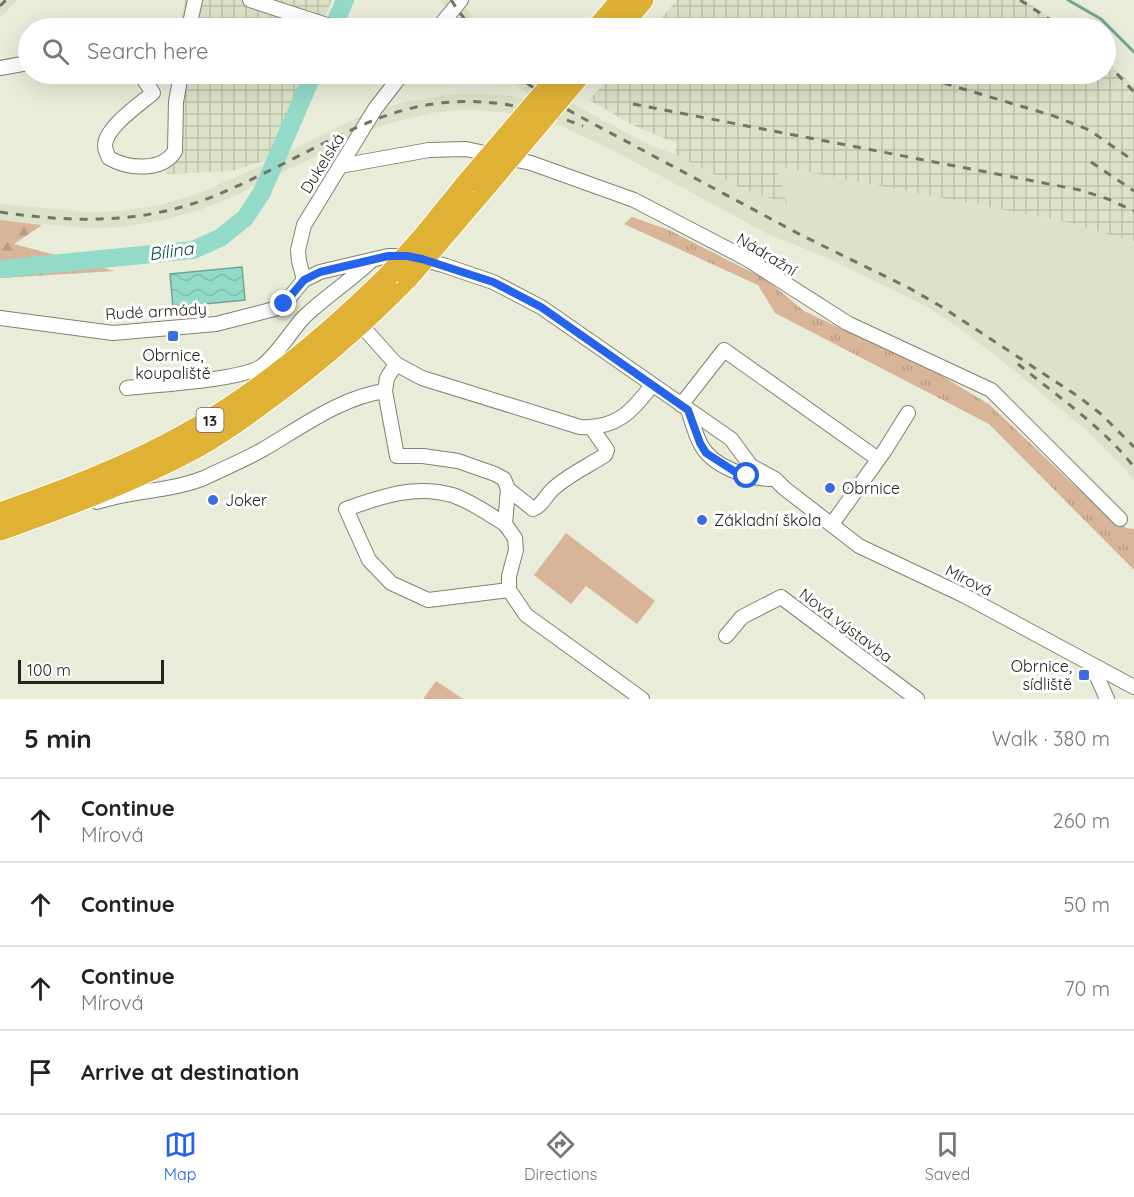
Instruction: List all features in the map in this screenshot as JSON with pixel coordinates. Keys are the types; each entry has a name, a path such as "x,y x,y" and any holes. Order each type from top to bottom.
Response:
{"highway":[{"path":"606,18 621,0"},
{"path":"628,18 643,0"},
{"name":"13","path":"0,513 145,455 207,422 280,371 434,249 474,187 552,84"},
{"name":"13","path":"474,187 572,84"},
{"name":"13","path":"0,530 92,496 188,453 296,380 361,325 398,277"}],"street":[{"path":"191,18 195,0"},
{"path":"250,0 302,18"},
{"path":"446,18 461,0"},
{"path":"0,68 18,65"},
{"path":"147,84 153,93 176,102"},
{"path":"153,93 124,117 107,137 105,145 109,158 139,166 162,164 171,157 175,151 176,102 179,84"},
{"name":"Dukelská","path":"304,280 298,250 304,225 375,109 394,84"},
{"name":"Nádražní","path":"340,166 429,150 466,149 531,163 634,200 747,259 847,323 991,390 1120,519"},
{"name":"Mírová","path":"373,259 407,256 434,249 541,307 730,439 752,466 860,546 965,596 1134,687"},
{"path":"304,280 320,272 373,259"},
{"path":"127,388 209,380 245,373 262,366 305,317 356,276 373,259"},
{"name":"Rudé armády","path":"0,318 112,333 216,324 278,308 304,280"},
{"path":"361,325 396,364 422,378 562,422 591,428 614,422 626,414 652,385"},
{"path":"684,408 724,350 878,459"},
{"path":"396,364 387,378 385,391 397,456 423,456 458,461 495,474 504,480 508,489 533,509 537,508 553,489 575,472 605,455 607,450 591,428"},
{"path":"37,517 73,510 105,499 173,488 203,478 368,393 385,391"},
{"name":"Mírová","path":"684,408 706,453 737,473 766,476"},
{"path":"832,524 908,413"},
{"path":"505,524 508,489"},
{"path":"509,590 428,600 391,583 369,560 346,509 405,491 424,490 451,495 505,524 514,538 516,550 509,576 509,590 526,615 642,699"},
{"name":"Nová výstavba","path":"726,636 742,617 781,597 917,699"},
{"path":"1092,665 1107,699"}],"shaded area":[{"path":"0,0 17,0 0,18"},
{"path":"185,0 332,0 324,18 182,18"},
{"path":"441,0 460,0 474,18 454,18"},
{"path":"677,0 1025,0 1050,18 662,18"},
{"path":"1116,70 1134,86 1134,242 1067,222 776,166 787,204 741,188 674,154 678,144 635,126 589,100 604,84 1116,84"},
{"path":"172,84 305,84 270,159 231,171 166,174"},
{"path":"515,84 541,84 555,94 649,145 674,154 741,188 786,203 775,166 1067,222 1134,242 1134,480 1086,430 965,332 926,306 826,257 768,234 616,152 559,125 526,115 480,110 454,110 390,123 369,130 232,197 202,209 163,220 123,227 87,228 0,220 0,204 87,212 121,211 160,205 197,194 254,169 363,115 405,102 452,94 481,94 505,95 538,102"}],"green space":[{"path":"632,217 669,230 767,280 804,311 942,376 990,405 1075,486 1126,528 1134,529 1134,570 989,424 775,313 758,285 624,224"},
{"path":"0,220 42,225 14,244 115,271 0,278"},
{"path":"566,533 655,601 637,624 586,586 571,604 534,575"},
{"path":"436,681 463,699 423,699"}],"water":[{"path":"242,267 245,300 173,307 170,274"}],"waterway":[{"name":"Bílina","path":"337,18 345,0"},
{"path":"1068,0 1099,18"},
{"path":"1116,34 1134,52"},
{"name":"Bílina","path":"0,269 193,250 220,238 245,218 262,192 309,84"}],"railway":[{"path":"0,6 6,0"},
{"path":"451,0 464,18"},
{"path":"1020,0 1048,18"},
{"path":"1116,73 1134,92"},
{"path":"528,84 577,115 801,235 909,288 942,307 1079,397 1101,414 1134,447"},
{"path":"947,84 1054,116 1089,130 1134,161"},
{"path":"0,212 50,218 100,219 174,209 231,189 367,123 422,106 449,102 502,104 555,116 583,126"},
{"path":"633,104 1080,190 1134,211"},
{"path":"1091,162 1134,191"},
{"path":"1018,364 1094,425 1134,467"}],"place":[{"name":"Obrnice, koupaliště","path":"173,336"},
{"name":"Obrnice","path":"830,488"},
{"name":"Joker","path":"213,500"},
{"name":"Základní škola","path":"702,520"},
{"name":"Obrnice, sídliště","path":"1084,675"}],"route":[{"path":"284,304 304,280 320,272 388,256 407,256 443,264 493,282 541,307 688,410 706,453 737,473 747,476"}]}
